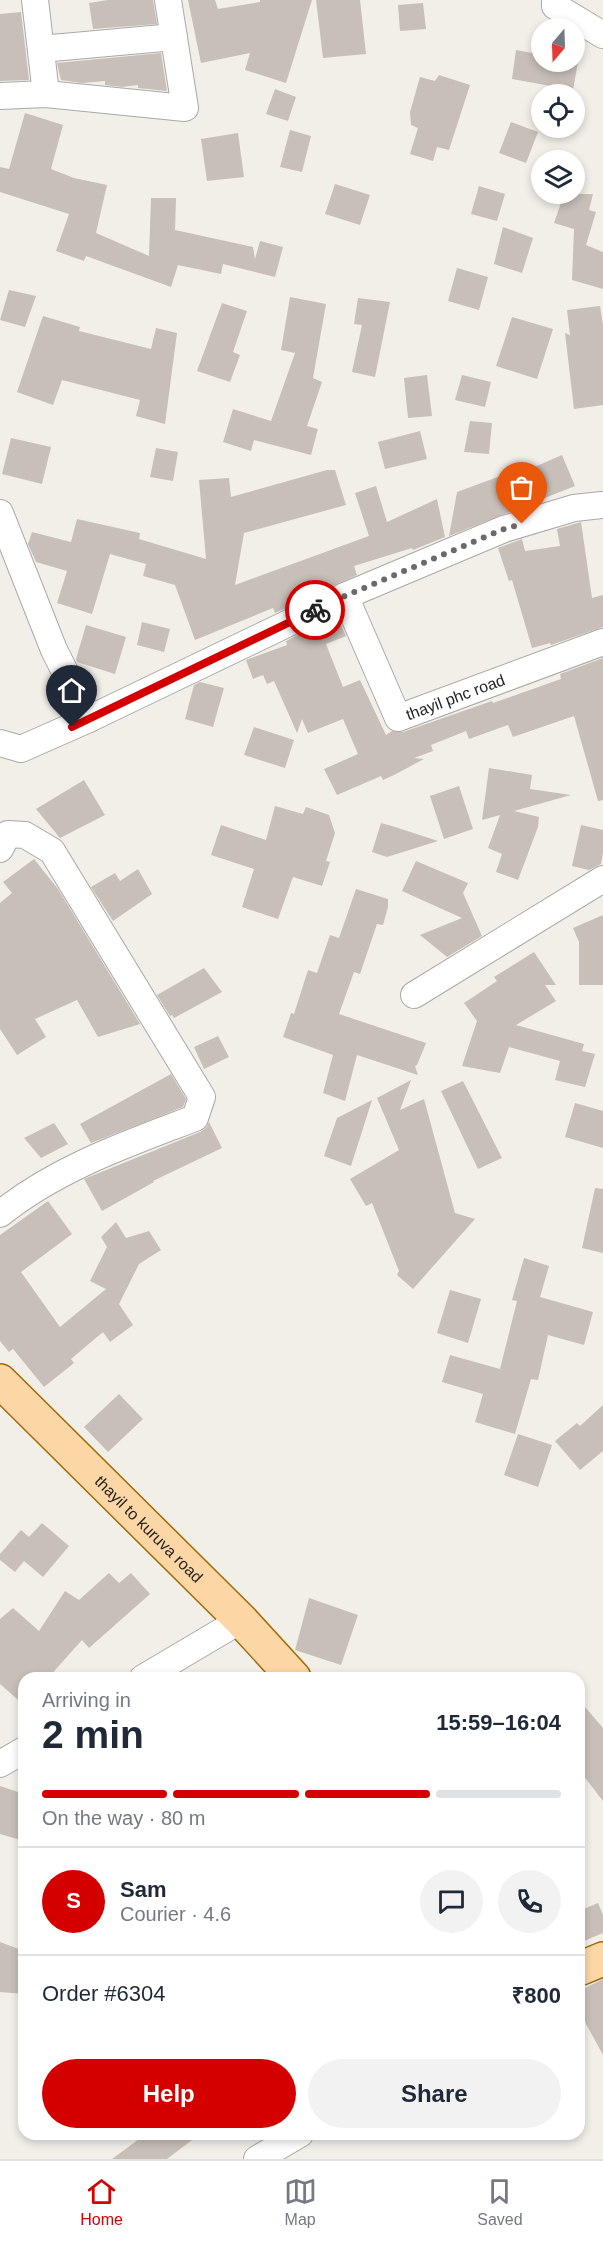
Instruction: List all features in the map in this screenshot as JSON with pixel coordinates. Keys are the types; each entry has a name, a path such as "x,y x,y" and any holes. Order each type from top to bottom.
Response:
{"main road":[{"name":"thayil to kuruva road","path":"0,1381 241,1620 289,1672"},
{"path":"585,1966 603,1959"}],"street":[{"path":"35,0 46,94"},
{"path":"0,96 46,94 185,108 168,0"},
{"path":"550,2 603,35"},
{"path":"41,49 174,37"},
{"path":"0,743 21,749 89,719 345,596 504,529 574,508 603,505"},
{"path":"0,513 54,650 89,719"},
{"name":"thayil phc road","path":"345,596 398,718 603,642"},
{"path":"0,849 8,834 25,835 52,851 202,1097 195,1118 109,1151 60,1174 0,1214"},
{"path":"414,995 603,879"},
{"path":"153,1672 241,1620"},
{"path":"0,1764 18,1754"},
{"path":"257,2159 290,2140"}],"building":[{"path":"108,0 153,0 157,24 93,29 89,3"},
{"path":"188,0 215,0 218,9 260,2 260,0 312,0 286,83 245,70 250,53 201,63"},
{"path":"316,0 360,0 366,54 323,58"},
{"path":"423,3 426,29 400,31 398,5"},
{"path":"21,12 29,80 0,81 0,14"},
{"path":"516,50 531,53 531,72 576,72 574,84 540,84 512,79"},
{"path":"161,53 167,91 138,88 138,85 122,87 105,85 105,81 82,83 61,80 57,63"},
{"path":"439,75 470,85 449,150 437,147 433,161 410,154 418,128 411,125 410,112 420,77 435,81"},
{"path":"275,89 296,97 288,121 266,114"},
{"path":"25,113 63,125 51,169 74,178 107,185 96,233 149,256 151,198 176,198 175,230 253,247 255,259 260,241 283,247 275,277 223,264 221,274 178,265 171,287 86,256 84,261 56,251 69,214 0,192 0,167 9,169"},
{"path":"511,122 531,129 531,138 536,138 526,163 499,153"},
{"path":"290,130 311,136 302,172 280,167"},
{"path":"238,133 244,177 207,181 201,139"},
{"path":"335,184 370,195 360,225 325,214"},
{"path":"479,186 505,194 497,221 471,214"},
{"path":"585,194 593,194 589,210 596,212 586,245 603,252 603,289 572,280 574,229 554,223 561,204 585,204"},
{"path":"503,227 533,238 522,273 494,264"},
{"path":"457,268 488,277 479,310 448,301"},
{"path":"9,290 36,296 25,327 0,320"},
{"path":"290,297 326,304 313,378 322,382 307,426 318,429 311,455 254,440 251,451 223,442 233,409 271,421 295,353 281,350"},
{"path":"358,298 390,302 375,377 352,372 362,325 354,324"},
{"path":"222,303 247,311 233,352 240,355 230,382 197,371"},
{"path":"600,306 603,325 603,405 574,409 565,333 570,335 567,310"},
{"path":"43,316 80,327 79,331 151,349 156,328 177,333 165,424 136,416 140,400 62,380 53,405 17,392"},
{"path":"512,317 553,329 537,379 496,366"},
{"path":"427,375 432,416 408,418 404,378"},
{"path":"462,375 491,382 485,407 455,400"},
{"path":"470,421 492,423 489,454 464,452"},
{"path":"420,431 427,459 385,469 378,442"},
{"path":"11,438 51,447 42,484 2,474"},
{"path":"156,448 178,452 173,481 150,477"},
{"path":"562,455 575,486 449,536 457,492 530,465 532,468"},
{"path":"327,470 335,470 346,505 244,533 235,585 369,536 355,493 376,486 387,522 437,499 445,537 413,550 412,548 354,566 357,575 275,613 273,608 195,640 175,585 143,576 146,564 110,554 92,614 57,603 67,571 36,562 28,544 32,532 71,542 77,519 140,533 139,539 206,559 199,480 229,478 231,497"},
{"path":"581,522 592,598 603,595 603,627 551,645 550,643 532,648 512,580 509,581 498,548 522,539 525,551 560,546 557,529"},
{"path":"337,616 346,636 326,644 343,687 360,680 386,735 392,731 403,732 561,679 560,674 603,658 603,800 598,801 574,716 513,737 508,725 469,739 466,731 431,745 433,751 414,758 424,759 394,775 383,780 381,776 337,795 324,769 358,754 343,719 308,733 302,719 297,733 274,681 267,684 263,675 253,679 246,660 287,645 286,641"},
{"path":"142,622 170,629 164,652 137,645"},
{"path":"86,625 126,637 115,674 77,662"},
{"path":"200,682 224,688 213,727 185,719 194,685"},
{"path":"254,727 294,740 285,768 244,755"},
{"path":"489,768 532,775 530,789 571,795 514,811 539,817 538,827 518,880 496,872 502,854 488,848 500,815 482,820"},
{"path":"84,780 105,815 60,838 36,809"},
{"path":"459,786 473,829 444,839 430,796"},
{"path":"275,806 303,814 306,807 329,815 335,833 326,861 330,862 322,886 293,877 278,919 242,907 254,869 211,855 221,825 266,840"},
{"path":"381,823 438,841 387,857 372,852"},
{"path":"581,825 603,830 601,864 589,870 572,866"},
{"path":"34,859 58,889 140,1024 98,1037 77,1000 35,1019 46,1037 17,1055 0,1029 0,903 12,893 3,882"},
{"path":"416,861 468,883 463,893 482,936 447,957 420,935 462,918 402,891"},
{"path":"138,869 152,894 113,921 91,887 115,873 120,881"},
{"path":"356,889 388,899 388,907 383,925 377,924 360,974 354,972 339,1014 426,1043 415,1066 418,1075 357,1055 345,1101 323,1093 333,1055 283,1037 291,1013 294,1014 308,970 317,973 330,935 339,938"},
{"path":"603,915 603,985 579,985 579,942 573,928"},
{"path":"534,952 556,985 545,985 556,1001 516,1025 584,1044 582,1051 595,1054 585,1087 555,1080 560,1061 509,1047 500,1073 462,1066 477,1021 464,1003 497,981 494,977"},
{"path":"204,968 222,992 174,1018 170,1016 157,995"},
{"path":"218,1036 229,1057 204,1069 194,1047"},
{"path":"171,1074 186,1099 183,1107 91,1143 80,1124"},
{"path":"411,1080 400,1110 424,1099 455,1213 475,1219 413,1289 397,1275 399,1271 372,1203 366,1206 350,1179 399,1150 377,1098"},
{"path":"463,1081 502,1158 478,1169 441,1091"},
{"path":"372,1100 351,1166 324,1156 337,1118"},
{"path":"575,1103 603,1111 603,1148 565,1137"},
{"path":"209,1122 222,1148 153,1181 102,1211 84,1179 200,1132"},
{"path":"54,1123 68,1144 41,1158 24,1138"},
{"path":"595,1188 603,1189 603,1253 582,1248"},
{"path":"48,1201 72,1234 21,1272 60,1327 106,1289 90,1281 107,1247 101,1237 116,1222 126,1238 149,1231 161,1250 139,1264 119,1304 133,1325 110,1342 103,1332 71,1359 74,1363 44,1387 13,1349 9,1352 0,1341 0,1235"},
{"path":"524,1258 549,1266 540,1297 593,1312 584,1345 548,1335 538,1380 531,1379 515,1434 475,1422 483,1394 442,1382 450,1355 500,1369 517,1301 512,1300"},
{"path":"450,1290 481,1299 468,1343 437,1333"},
{"path":"119,1394 143,1419 108,1452 84,1427"},
{"path":"603,1405 603,1451 580,1470 555,1441 577,1423 580,1426"},
{"path":"518,1434 552,1445 538,1487 504,1475"},
{"path":"42,1523 69,1546 43,1577 24,1561 15,1572 0,1560 0,1554 21,1530 29,1537"},
{"path":"109,1573 119,1583 131,1573 150,1594 89,1648 82,1640 53,1672 18,1672 18,1700 0,1684 0,1619 13,1608 39,1631 65,1591 79,1600"},
{"path":"309,1598 358,1615 341,1665 295,1650"},
{"path":"585,1707 603,1728 603,1801 585,1778"},
{"path":"0,1786 18,1792 18,1839 0,1834"},
{"path":"598,1903 603,1915 603,1933 585,1940 585,1908"},
{"path":"0,1942 18,1949 18,1994 0,1992"},
{"path":"603,1979 603,2055 585,2022 585,1988"},
{"path":"138,2140 192,2140 167,2159 112,2159"}],"way so far":[{"path":"315,610 504,529 522,524"}],"route":[{"path":"72,727 315,610"}]}
